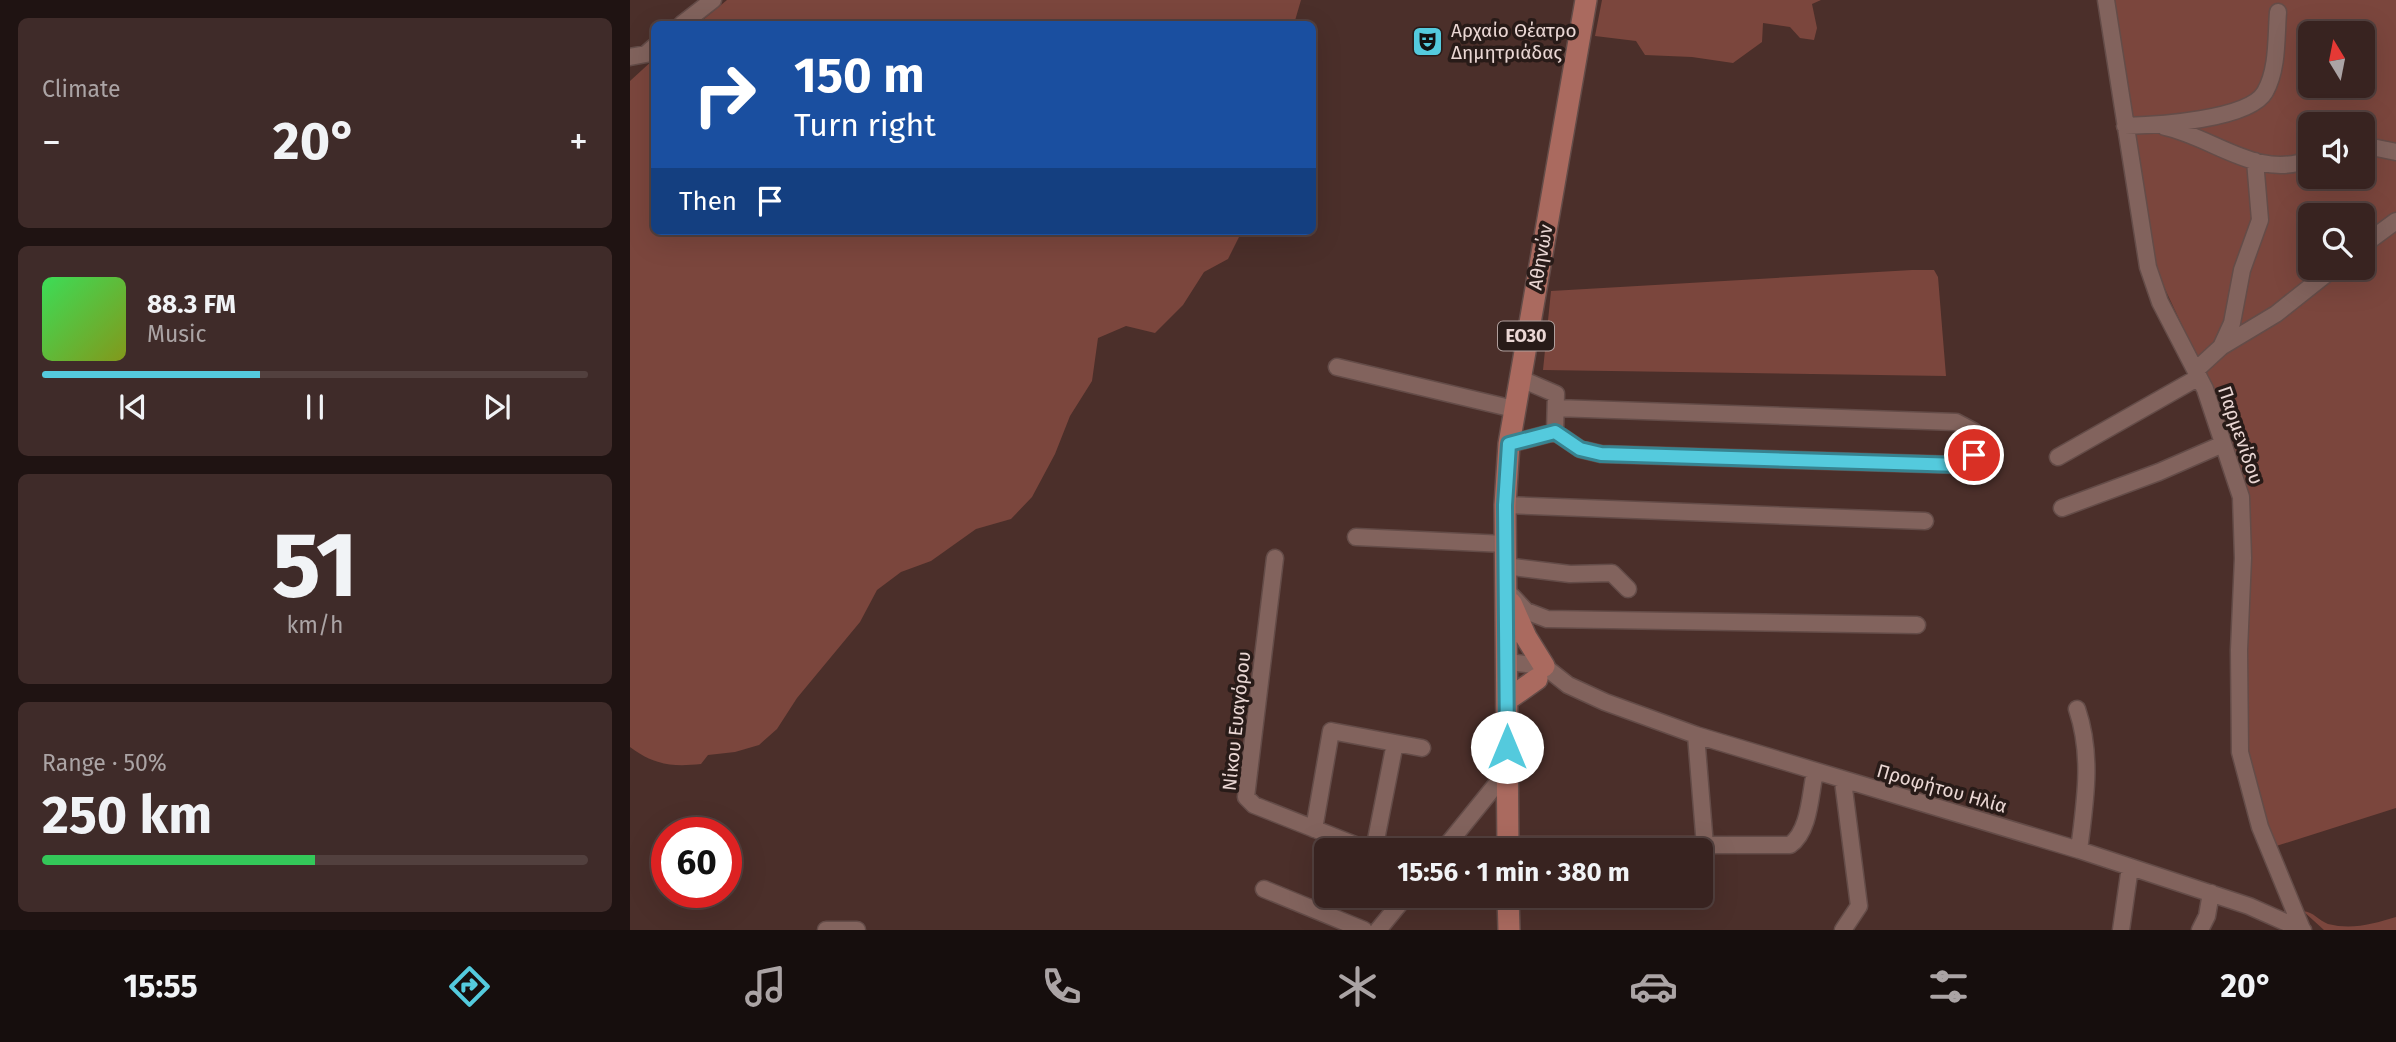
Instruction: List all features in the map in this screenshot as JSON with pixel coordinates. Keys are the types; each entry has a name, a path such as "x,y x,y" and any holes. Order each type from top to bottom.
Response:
{"main road":[{"name":"Αθηνών","path":"1508,838 1505,505 1509,444 1586,0"},
{"path":"1506,590 1540,673 1507,700"},
{"path":"1508,908 1509,930"}],"street":[{"path":"686,21 713,0"},
{"name":"Παρμενίδου","path":"2106,0 2125,126 2154,286 2198,373 2241,497 2240,752 2260,827 2302,930"},
{"path":"2125,126 2155,125 2237,111 2262,97 2275,60 2278,12"},
{"path":"630,57 646,54 651,50"},
{"path":"2155,125 2188,132 2255,161 2283,165 2298,162"},
{"path":"2375,148 2396,152"},
{"path":"2058,457 2198,373 2221,347 2232,323 2242,270 2260,220 2255,161"},
{"path":"2375,236 2396,221"},
{"path":"2221,347 2276,314 2319,280"},
{"path":"1337,367 1514,409"},
{"path":"1519,378 1556,394 1555,432"},
{"path":"1509,444 1555,432 1580,449 1601,454 1947,465 1966,463 1974,455 1976,444 1968,426 1956,422 1556,408"},
{"path":"2062,508 2159,472 2223,444"},
{"path":"1505,505 1925,521"},
{"path":"1356,537 1505,544"},
{"name":"Νίκου Ευαγόρου","path":"1275,558 1246,797 1254,806 1337,838"},
{"path":"1505,566 1570,574 1612,573 1628,589"},
{"path":"1506,590 1526,611 1546,619 1917,625"},
{"path":"1507,669 1540,673"},
{"name":"Προφήτου Ηλία","path":"1540,673 1696,735 2079,850 2211,893 2302,930"},
{"path":"2077,709 2085,732 2088,779 2079,850"},
{"path":"1314,829 1331,731 1422,748"},
{"path":"1696,735 1704,838"},
{"path":"1376,838 1395,743"},
{"path":"1453,838 1507,771"},
{"path":"1713,846 1790,845 1798,839 1803,829 1815,772"},
{"path":"1843,781 1858,906 1843,930"},
{"path":"2121,930 2130,867"},
{"path":"1264,889 1364,930"},
{"path":"2200,930 2207,916 2211,893"},
{"path":"1378,930 1396,908"},
{"path":"826,930 857,930"}],"shaded area":[{"path":"727,0 1301,0 1295,21 702,21"},
{"path":"1602,0 1821,0 1812,4 1817,28 1814,40 1800,38 1790,27 1763,23 1762,42 1733,63 1692,57 1645,55 1636,41 1595,36"},
{"path":"2113,0 2396,0 2396,808 2273,847 2249,772 2243,724 2249,502 2217,400 2157,272"},
{"path":"651,62 651,235 1240,235 1228,259 1204,272 1183,305 1155,333 1126,326 1098,338 1092,381 1070,416 1055,454 1032,497 1011,519 976,529 931,561 901,572 877,590 860,622 797,698 777,729 759,745 735,752 708,755 701,764 691,765 655,761 630,747 630,81"},
{"path":"1934,270 1938,277 1946,376 1543,370 1551,291"},
{"path":"2303,911 2328,924 2346,926 2371,924 2396,917 2396,930 2324,930"}],"place":[{"name":"Αρχαίο Θέατρο Δημητριάδας","path":"1428,41"}],"route":[{"path":"1507,747 1505,505 1509,444 1555,432 1580,449 1601,454 1960,465 1974,455"}]}
